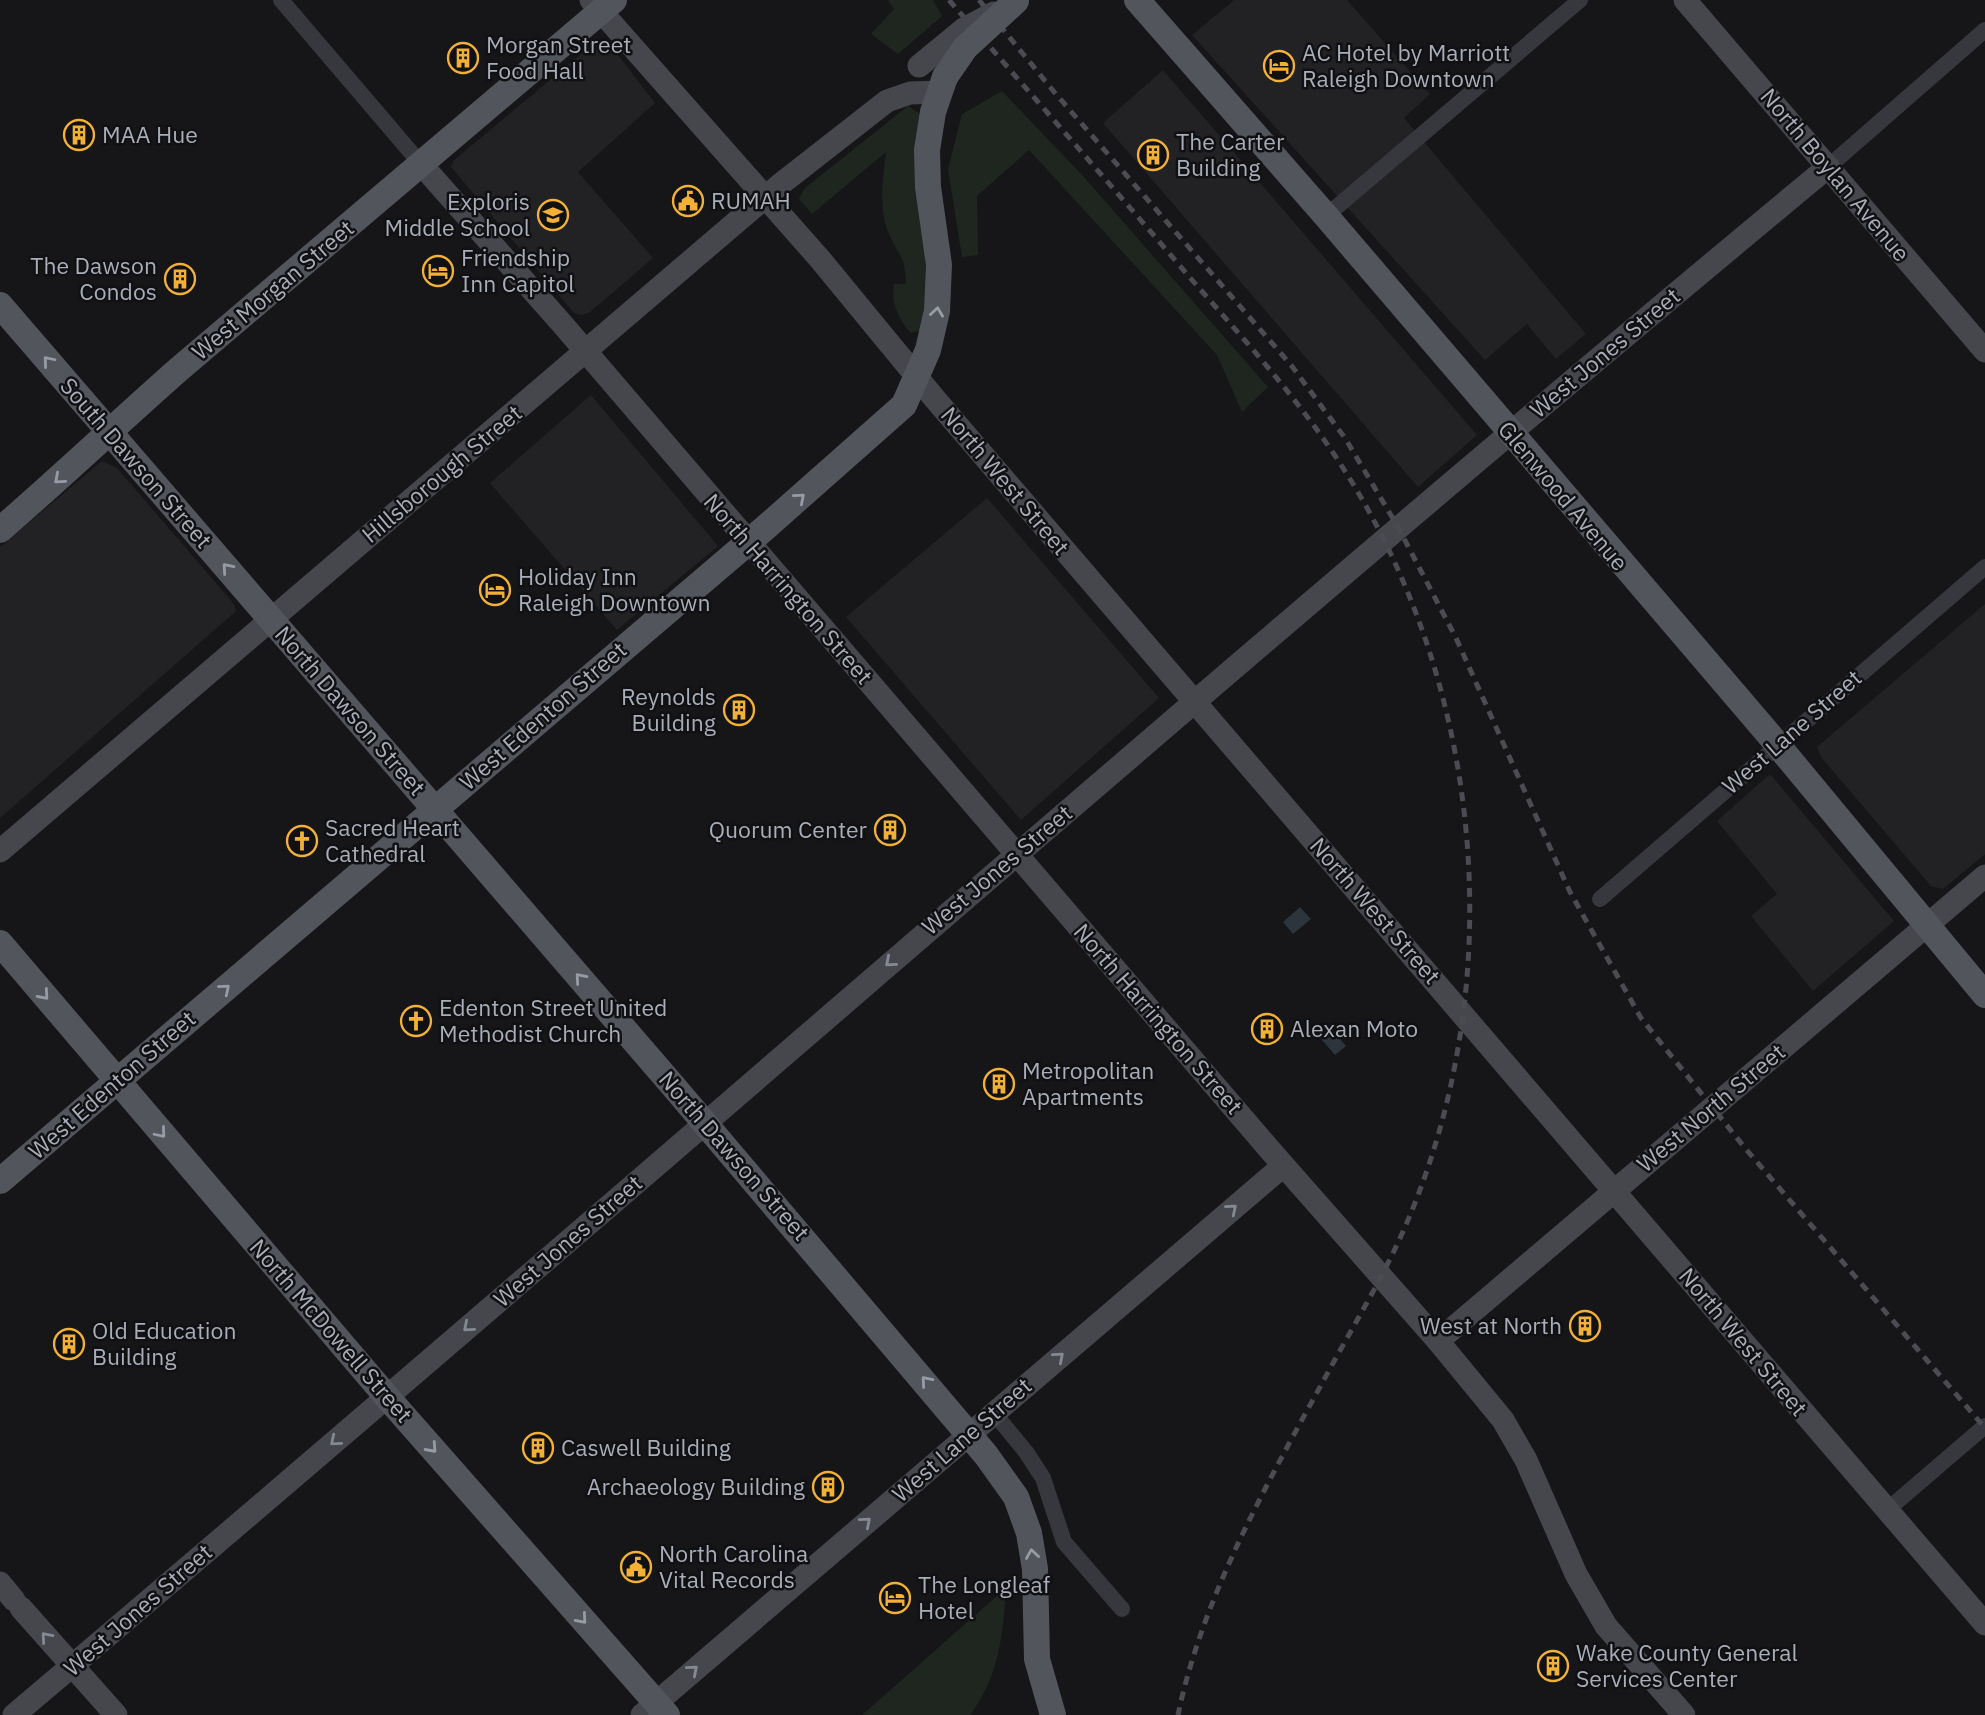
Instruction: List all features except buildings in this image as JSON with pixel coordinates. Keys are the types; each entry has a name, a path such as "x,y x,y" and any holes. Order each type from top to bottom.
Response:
{"main road":[{"name":"Glenwood Avenue","path":"1137,0 1326,216 1985,995"},
{"name":"Hillsborough Street","path":"940,92 949,70 965,48 1016,1"},
{"name":"West Morgan Street","path":"0,530 94,449 108,432 602,4"},
{"name":"West Edenton Street","path":"0,1181 748,542 904,405 918,377 932,335 938,300 939,265 927,162 931,124 940,92"},
{"name":"South Dawson Street","path":"0,305 271,620"},
{"name":"North Dawson Street","path":"271,620 970,1433 1016,1497 1029,1533 1035,1569 1037,1659 1053,1715"},
{"name":"North McDowell Street","path":"0,943 655,1711"}],"street":[{"path":"281,0 421,163"},
{"path":"1326,216 1580,0"},
{"name":"North Boylan Avenue","path":"1685,0 1985,351"},
{"name":"Hillsborough Street","path":"0,851 764,199 887,101 901,81 964,29 1016,1"},
{"name":"North West Street","path":"602,4 764,199 819,258 1195,704 1985,1624"},
{"name":"West Jones Street","path":"14,1715 387,1397 1016,853 1195,704 1509,433 1828,167 1985,30"},
{"name":"Hillsborough Street","path":"887,101 910,93 940,92"},
{"name":"North Harrington Street","path":"421,163 1283,1166 1438,1341 1503,1420 1526,1460 1576,1574 1606,1626 1684,1715"},
{"name":"West Lane Street","path":"1600,899 1985,567"},
{"name":"West North Street","path":"1438,1341 1985,876"},
{"name":"West Lane Street","path":"655,1711 970,1433 1283,1166"},
{"path":"994,1413 1043,1478 1064,1542 1122,1609"},
{"path":"1886,1510 1985,1426"},
{"path":"12,1597 116,1715"}],"shaded area":[{"path":"888,0 933,0 942,16 898,54 871,34 894,9"},
{"path":"1234,0 1347,0 1430,94 1404,118 1586,334 1556,359 1527,324 1485,360 1192,35"},
{"name":"Exploris Middle School","path":"599,39 612,47 655,103 578,172 653,258 589,313 581,315 574,313 451,167 453,161"},
{"path":"1163,70 1477,435 1418,487 1103,123"},
{"path":"1002,91 1083,176 1268,387 1242,412 1217,355 1029,150 977,196 978,255 962,257 948,169 962,114"},
{"path":"908,106 922,115 927,329 911,333 899,317 893,297 894,284 906,284 903,261 883,215 886,152 812,214 799,199 805,188"},
{"path":"591,395 718,546 617,630 490,483"},
{"path":"102,461 117,468 234,604 236,611 0,818 0,547"},
{"path":"987,498 1159,698 1021,820 846,617"},
{"path":"1985,604 1985,854 1943,889 1931,886 1821,757 1817,747"},
{"path":"1770,774 1894,921 1813,991 1751,916 1777,894 1717,821"},
{"path":"1300,907 1311,919 1293,934 1283,922"},
{"path":"1327,1024 1346,1046 1335,1055 1316,1033"},
{"path":"1006,1588 998,1654 987,1685 970,1715 862,1715"}],"railway":[{"path":"949,0 1275,376 1333,452 1350,479 1395,564 1430,654 1454,747 1467,843 1469,939 1460,1035 1440,1129 1408,1220 1389,1260 1240,1540 1204,1626 1178,1715"},
{"path":"979,0 1055,93 1291,365 1345,438 1398,527 1456,638 1570,892 1641,1018 1745,1148 1985,1428"}],"place":[{"name":"Morgan Street Food Hall","path":"463,58"},
{"name":"AC Hotel by Marriott Raleigh Downtown","path":"1279,66"},
{"name":"MAA Hue","path":"79,135"},
{"name":"The Carter Building","path":"1153,155"},
{"name":"RUMAH","path":"688,201"},
{"name":"Exploris Middle School","path":"553,215"},
{"name":"Friendship Inn Capitol","path":"438,271"},
{"name":"The Dawson Condos","path":"180,279"},
{"name":"Holiday Inn Raleigh Downtown","path":"495,590"},
{"name":"Reynolds Building","path":"739,710"},
{"name":"Quorum Center","path":"890,830"},
{"name":"Sacred Heart Cathedral","path":"302,841"},
{"name":"Edenton Street United Methodist Church","path":"416,1021"},
{"name":"Alexan Moto","path":"1267,1029"},
{"name":"Metropolitan Apartments","path":"999,1084"},
{"name":"West at North","path":"1585,1326"},
{"name":"Old Education Building","path":"69,1344"},
{"name":"Caswell Building","path":"538,1448"},
{"name":"Archaeology Building","path":"828,1487"},
{"name":"North Carolina Vital Records","path":"636,1567"},
{"name":"The Longleaf Hotel","path":"895,1598"},
{"name":"Wake County General Services Center","path":"1553,1666"}]}
